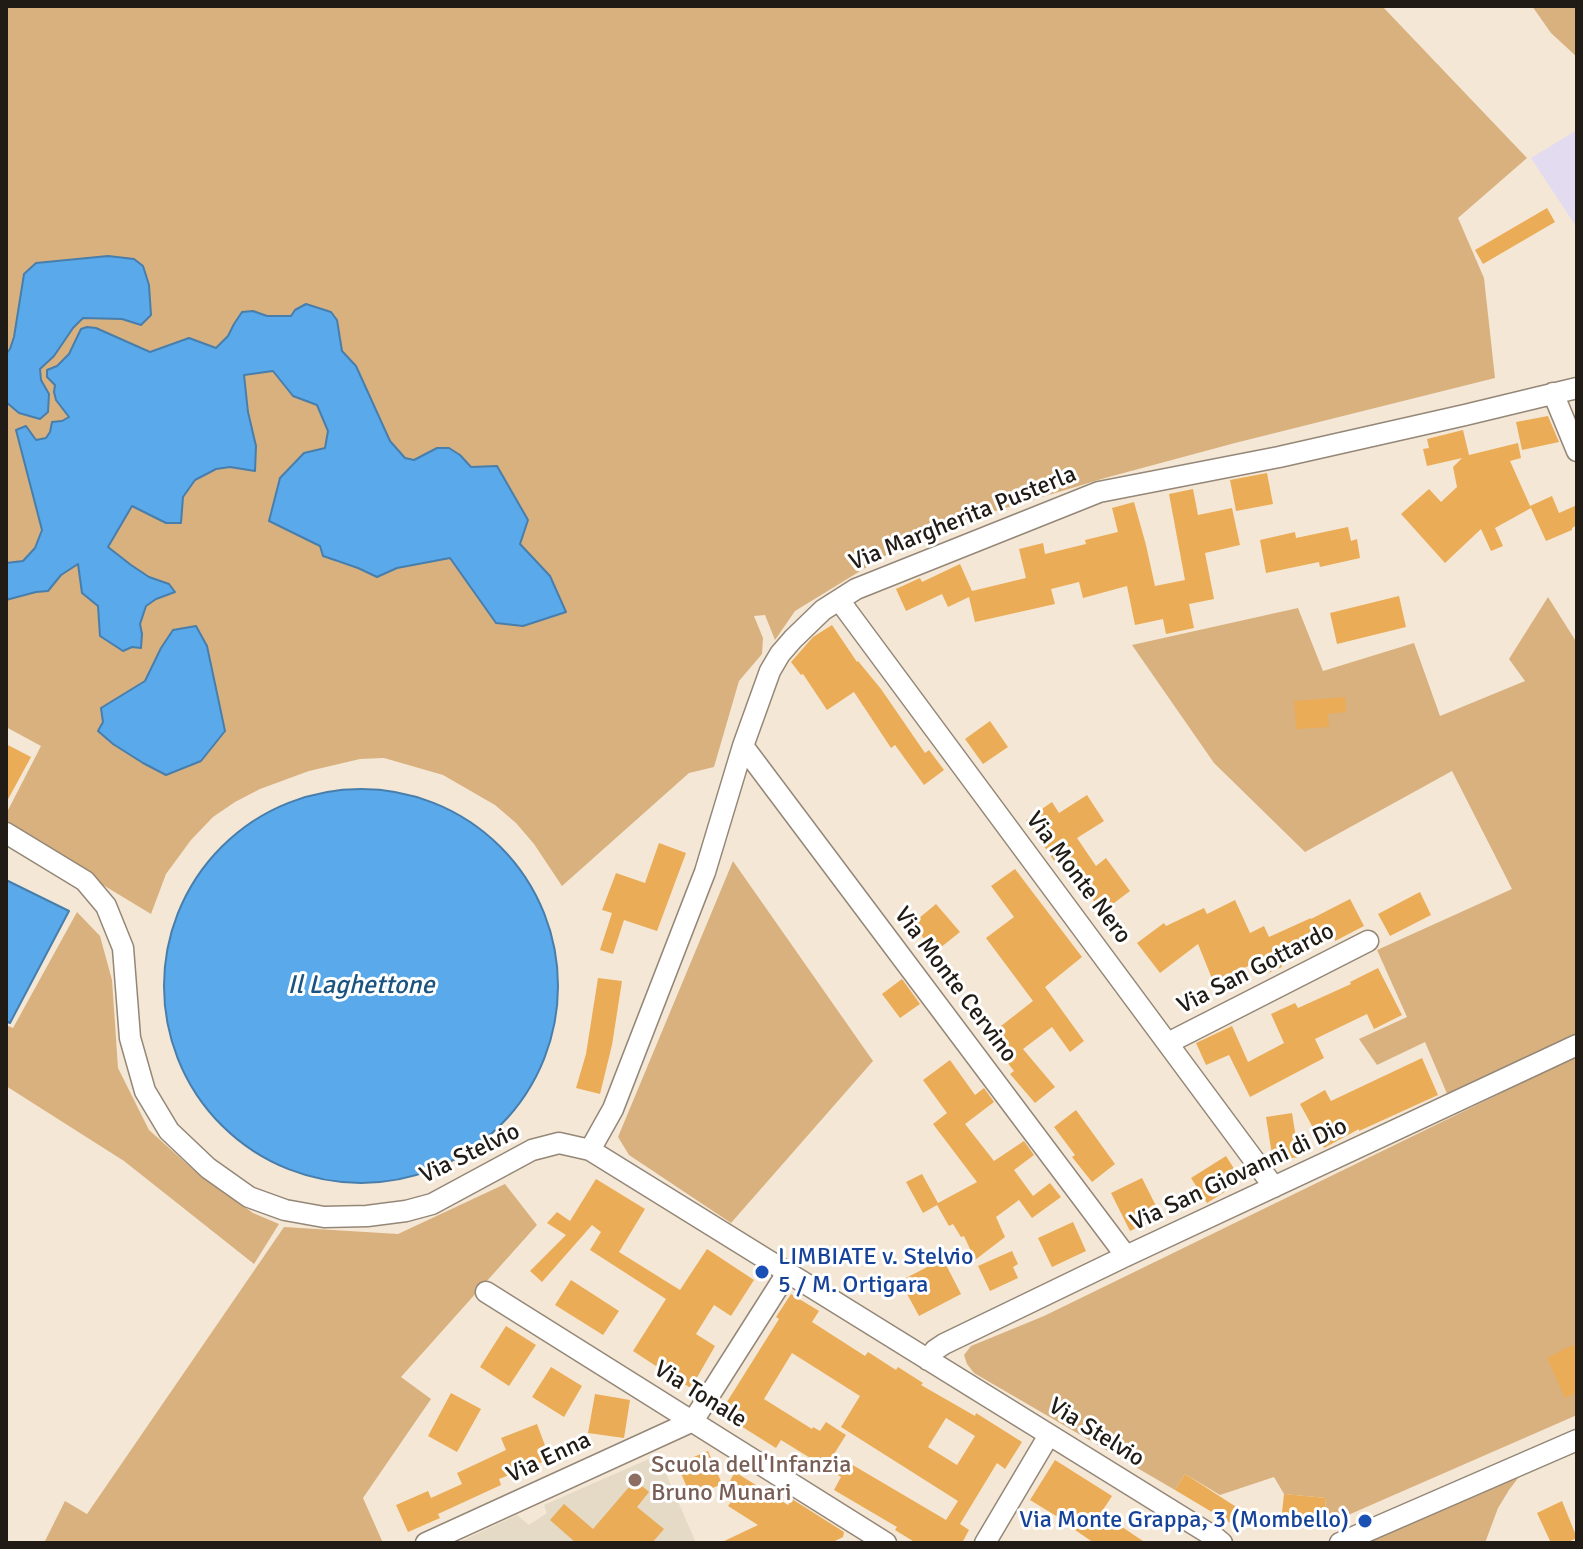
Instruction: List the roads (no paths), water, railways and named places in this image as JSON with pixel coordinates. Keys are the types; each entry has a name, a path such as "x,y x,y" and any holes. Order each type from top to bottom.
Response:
{"street":[{"name":"Via Margherita Pusterla","path":"590,1150 613,1109 705,872 743,746 770,671 793,639 823,610 856,589 1099,492 1279,457 1577,388"},
{"path":"1553,393 1577,451"},
{"name":"Via Monte Nero","path":"839,600 1274,1187"},
{"name":"Via Monte Cervino","path":"743,746 1126,1256"},
{"name":"Via Stelvio","path":"6,833 85,881 106,906 123,948 130,1038 145,1091 169,1131 208,1168 249,1197 285,1210 324,1217 406,1211 432,1204 532,1150 559,1143 590,1150 1224,1541"},
{"name":"Via San Gottardo","path":"1168,1043 1368,941"},
{"name":"Via San Giovanni di Dio","path":"928,1360 944,1344 1577,1045"},
{"path":"693,1421 787,1273"},
{"name":"Via Tonale","path":"486,1292 693,1421 876,1541"},
{"name":"Via Enna","path":"426,1543 693,1421"},
{"path":"985,1543 1049,1435"},
{"path":"1341,1542 1577,1440"}],"water":[{"path":"108,256 134,259 143,266 149,285 151,315 141,325 122,319 83,318 40,369 41,380 49,394 48,412 40,419 19,413 6,402 6,354 14,337 24,274 36,263"},
{"path":"306,304 331,312 337,320 342,351 356,366 390,441 405,458 414,460 437,448 449,448 471,467 497,466 528,520 520,544 550,576 566,612 523,626 496,623 450,558 397,568 377,577 323,556 320,546 269,521 280,478 304,453 325,448 328,431 317,405 293,396 273,371 244,375 256,446 255,471 230,467 216,469 195,480 183,497 181,523 166,523 132,506 108,547 149,577 169,584 175,592 146,606 140,624 141,648 132,647 123,651 100,636 98,606 82,593 78,564 61,575 48,591 6,600 6,563 23,561 35,548 42,530 16,430 26,426 36,440 46,438 52,422 69,417 56,400 55,385 47,377 47,370 57,366 69,354 81,329 96,328 150,352 189,338 216,348 228,336 242,312 291,316"},
{"path":"196,626 207,646 225,731 201,761 166,775 113,744 98,731 103,722 101,708 145,681 173,630"},
{"name":"Il Laghettone","path":"361,789 399,793 436,804 470,822 500,847 525,877 543,911 554,948 558,986 554,1024 543,1061 525,1095 500,1125 470,1150 436,1168 399,1179 361,1183 323,1179 286,1168 252,1150 222,1125 197,1095 179,1061 168,1024 164,986 168,948 179,911 197,877 222,847 252,822 286,804 323,793"},
{"path":"6,880 69,911 10,1023 6,1021"}],"place":[{"name":"LIMBIATE v. Stelvio 5 / M. Ortigara","path":"762,1272"},
{"name":"Scuola dell'Infanzia Bruno Munari","path":"635,1480"},
{"name":"Via Monte Grappa, 3 (Mombello)","path":"1365,1521"}]}
